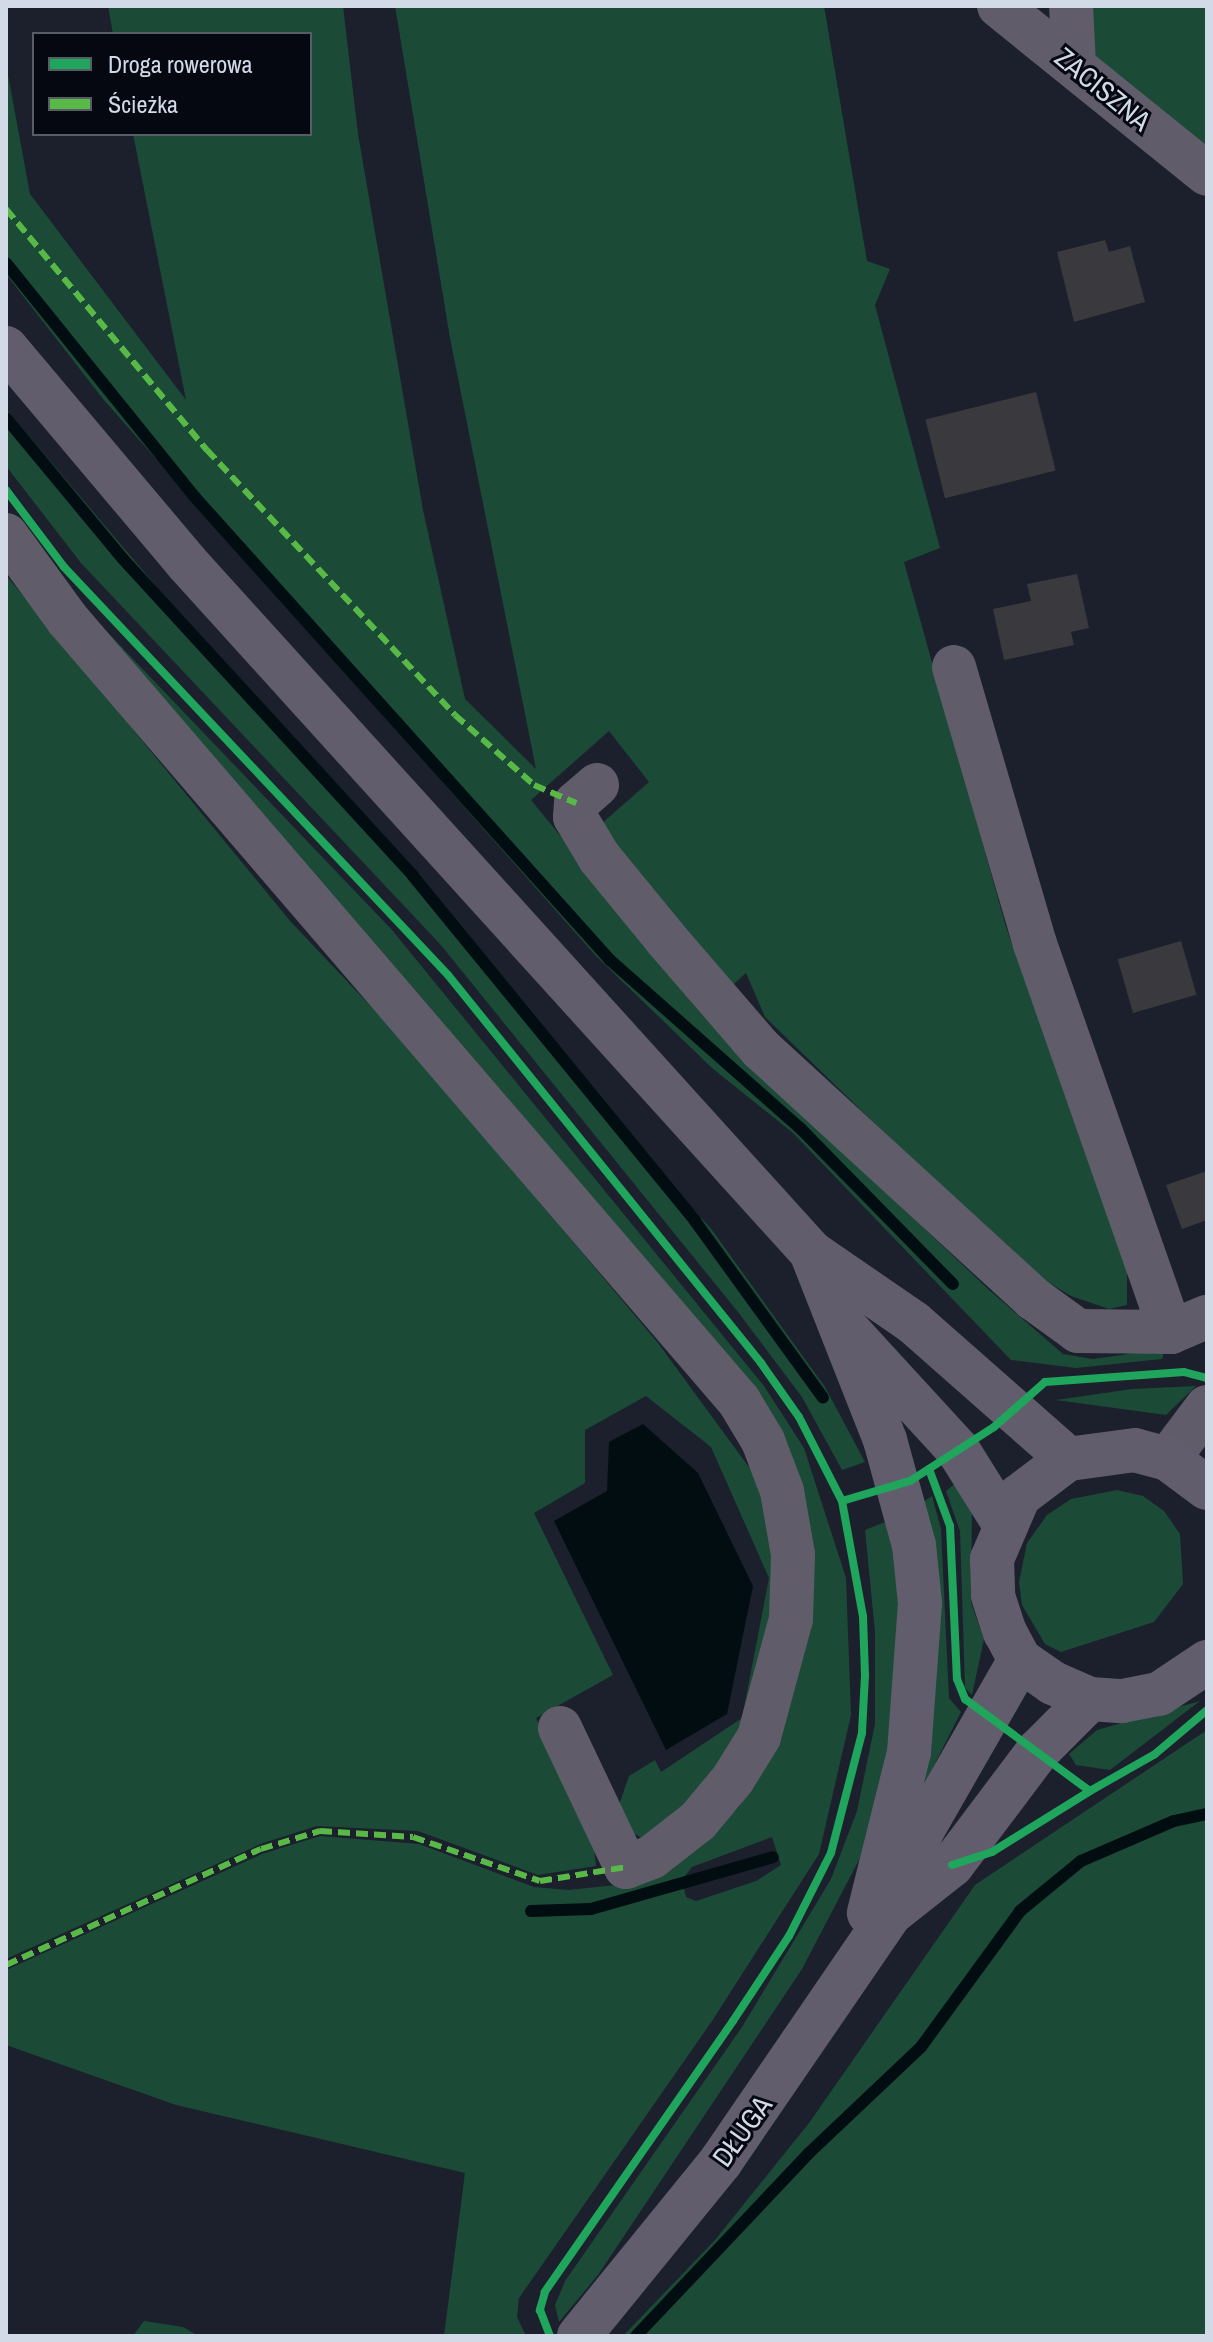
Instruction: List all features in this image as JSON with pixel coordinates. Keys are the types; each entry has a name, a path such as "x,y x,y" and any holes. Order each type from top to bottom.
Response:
{"main road":[{"path":"6,348 187,563 811,1252 914,1323 1068,1459"},
{"path":"811,1252 843,1325 898,1484 920,1603 909,1752 882,1846 862,1955"},
{"path":"843,1325 958,1450 1003,1522"},
{"path":"1207,1488 1168,1459 1135,1450 1068,1459 1041,1474 1003,1522 992,1559 993,1596 1020,1660 1053,1683 1090,1699 1159,1694 1207,1662"},
{"name":"DŁUGA","path":"579,2336 721,2161 890,1914 922,1831 1020,1660"},
{"name":"DŁUGA","path":"890,1914 952,1865 1038,1751 1090,1699"}],"street":[{"name":"ZACISZNA","path":"999,6 1207,174"},
{"path":"1071,6 1074,65"},
{"path":"6,535 68,620 739,1401 763,1441 782,1491 793,1555 791,1619 759,1737 733,1779 698,1821 652,1857 626,1867 560,1728"},
{"path":"597,785 576,803 575,817 599,857 761,1049 1078,1331 1189,1325 1035,944 954,667"},
{"path":"1168,1459 1207,1407"}],"green space":[{"path":"108,6 343,6 358,134 423,510 465,699 536,769 450,338 395,6 824,6 867,261 890,269 875,305 940,548 904,562 1006,927 1127,1261 1127,1305 1109,1309 1071,1296 1023,1267 765,1017 746,973 726,991 600,825 649,782 609,731 531,800 667,966 854,1162 988,1289 1063,1354 1093,1359 1165,1349 1162,1359 1076,1368 1011,1360 793,1133 712,1068 596,956 103,399 6,274 6,64 30,194 186,400 133,136 312,136 312,32 113,32"},
{"path":"1083,6 1207,6 1207,151 1087,54"},
{"path":"6,409 172,605 415,869 603,1109 712,1230 825,1387 865,1462 842,1470 802,1397 738,1312 440,944 81,563 6,466"},
{"path":"6,575 291,922 413,1051 658,1343 754,1474 779,1553 779,1598 749,1731 669,1829 643,1839 624,1827 619,1805 629,1776 655,1760 661,1772 742,1718 769,1578 711,1447 646,1396 585,1430 585,1483 534,1513 613,1675 536,1718 592,1831 596,1866 538,1875 418,1831 317,1826 263,1843 6,1959"},
{"path":"91,615 392,930 764,1386 804,1448 846,1578 851,1715 819,1854 712,2021 519,2298 517,2317 526,2336 444,2336 465,2173 176,2105 6,2045 6,1970 262,1854 320,1836 419,1844 534,1887 568,1890 645,1882 684,1858 739,1807 767,1754 799,1490","holes":["772,1837 781,1865 756,1881 696,1901 686,1897 682,1880 692,1867"]},
{"path":"1196,1386 1166,1415 1056,1400 1132,1389"},
{"path":"958,1481 972,1504 971,1603 984,1639 972,1695 965,1688 960,1531 946,1491"},
{"path":"1117,1490 1143,1496 1164,1511 1180,1534 1183,1584 1154,1622 1061,1652 1045,1644 1022,1605 1019,1582 1027,1543 1047,1515 1071,1499"},
{"path":"932,1496 941,1529 949,1698 961,1712 921,1791 920,1504"},
{"path":"893,1519 902,1638 898,1706 860,1858 802,1969 598,2275 559,2322 555,2305 565,2281 742,2027 831,1879 857,1811 875,1724 875,1632 865,1530"},
{"path":"1200,1701 1110,1770 1076,1765 1069,1754 1097,1730"},
{"path":"1207,1730 1207,2336 623,2336 715,2240 809,2123 975,1885"},
{"path":"144,2321 183,2327 198,2336 133,2336"}],"shaded area":[{"path":"643,1424 698,1473 753,1586 727,1714 666,1750 554,1521 607,1491 609,1442"}],"building":[{"path":"1105,240 1109,252 1130,246 1145,302 1074,322 1057,252"},
{"path":"1036,392 1056,471 945,498 925,420"},
{"path":"1077,574 1089,628 1071,632 1074,645 1004,660 993,609 1031,601 1027,584"},
{"path":"1181,941 1196,995 1133,1013 1118,959"},
{"path":"1207,1171 1207,1220 1182,1229 1166,1185"}],"waterway":[{"path":"6,263 193,495 610,960 801,1129 953,1284"},
{"path":"6,418 123,559 413,876 695,1221 823,1398"},
{"path":"636,2336 809,2153 921,2047 1020,1911 1081,1861 1174,1821 1207,1814"},
{"path":"531,1911 591,1909 773,1857"}],"marked path":[{"path":"6,209 207,450 455,715 534,785 576,803"},
{"path":"6,1965 261,1849 320,1831 413,1837 540,1881 626,1867"}],"cycle path":[{"path":"6,490 64,567 448,975 761,1363 799,1417 842,1501 863,1616 865,1675 862,1733 831,1853 789,1936 545,2292 540,2310 550,2336"},
{"path":"842,1501 910,1481 994,1427 1045,1382 1184,1372 1207,1378"},
{"path":"929,1469 950,1526 957,1679 965,1699 1090,1791 1155,1754 1207,1710"},
{"path":"952,1865 992,1852 1090,1791"}]}
